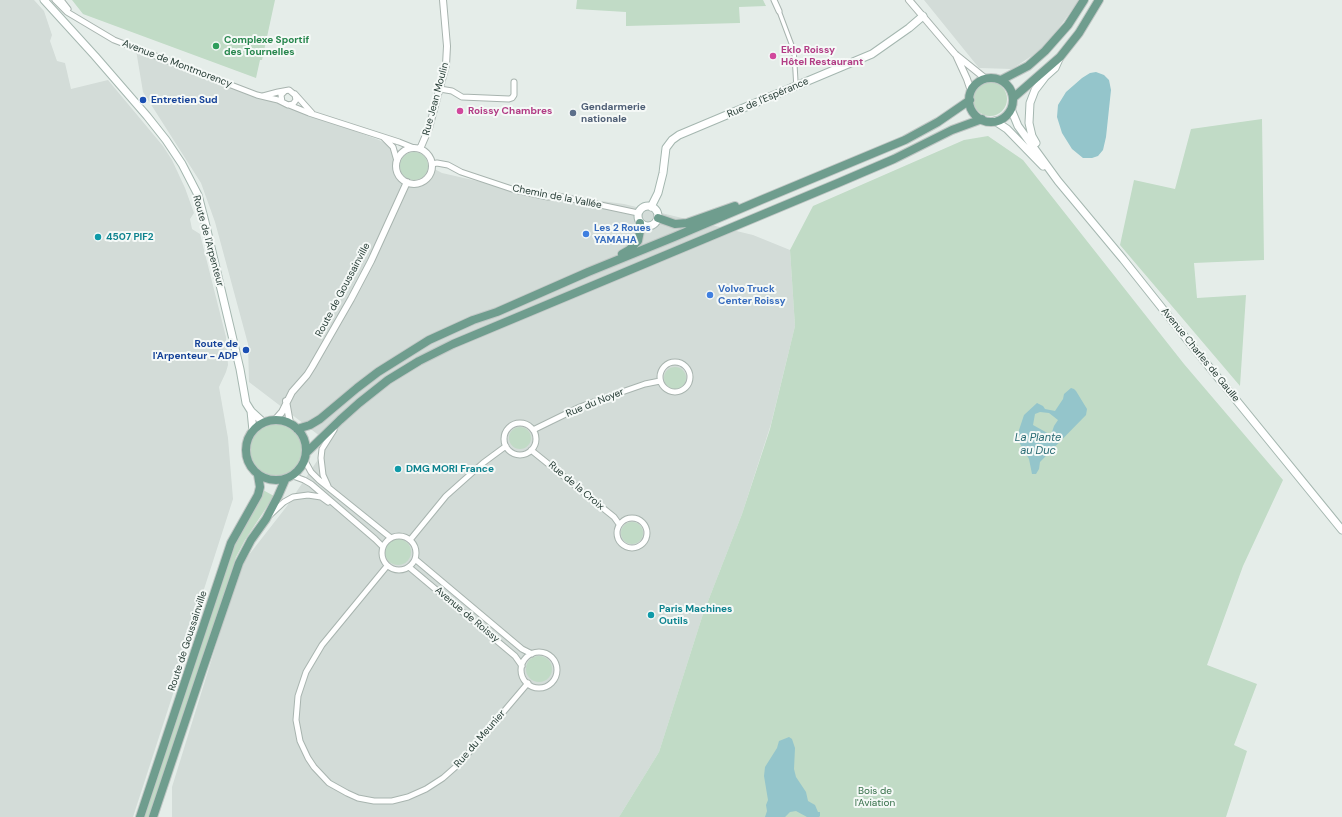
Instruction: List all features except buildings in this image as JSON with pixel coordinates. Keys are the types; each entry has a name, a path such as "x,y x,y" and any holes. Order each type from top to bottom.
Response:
{"main road":[{"name":"Route de l'Arpenteur","path":"44,0 91,51 147,116 166,140 182,164 198,195 240,369 246,403 251,411 263,422"},
{"path":"1001,80 1028,66 1045,51 1068,25 1084,0"},
{"path":"1013,98 1060,57 1079,33 1099,0"},
{"name":"Rue de l'Espérance","path":"651,207 658,193 663,174 666,148 672,140 679,135 797,87 872,54 904,32 923,16"},
{"path":"1058,181 1052,168 1032,136 1029,116 1030,103 1035,90 1055,68 1060,57"},
{"path":"996,78 1001,80 1010,88 1013,98 1011,109 1007,115 1001,119 990,121 982,119 973,111 970,100 971,91 979,82 986,79 996,78"},
{"path":"297,429 310,425 320,419 378,372 429,340 905,140 938,122 970,100"},
{"name":"Avenue Charles de Gaulle","path":"1011,109 1018,126 1058,181 1342,530"},
{"path":"305,457 340,420 388,380 419,361 453,344 838,183 894,159 952,130 982,119"},
{"name":"Avenue Charles de Gaulle","path":"995,121 1007,129 1058,181"},
{"path":"658,218 675,224 687,223 728,208 761,200"},
{"path":"588,272 629,250 638,242 640,231 638,214 642,208 645,206 651,207 656,211 658,218 655,224 652,226 646,226 640,223"},
{"name":"Route de l'Arpenteur","path":"251,411 253,431"},
{"path":"275,420 290,423 297,429 306,444 305,457 302,466 293,476 285,480 270,481 258,475 250,466 245,453 248,437 258,425 263,422 275,420"},
{"name":"Route de Goussainville","path":"140,817 231,543 258,495 260,487 258,475"},
{"path":"153,817 239,563 251,540 266,519 285,480"}],"street":[{"name":"Avenue de Montmorency","path":"55,0 67,12 114,40 262,96 282,102"},
{"name":"Avenue de Montmorency","path":"60,0 68,9 95,29"},
{"name":"Rue Jean Moulin","path":"417,149 424,141 440,89 447,57 443,0"},
{"path":"774,0 794,51 797,87"},
{"path":"909,0 955,54 986,79"},
{"path":"955,54 971,91"},
{"path":"440,89 452,91 462,97 509,99 514,95 514,82"},
{"path":"262,96 289,90 313,114"},
{"path":"284,91 281,95 282,102 285,105 289,105 383,138 399,142 428,155 432,164 429,176 425,180 414,184 402,179 398,174 397,161 393,147 383,138"},
{"path":"289,105 293,104 296,100 294,94"},
{"path":"397,161 403,152 408,149 417,149"},
{"name":"Chemin de la Vallée","path":"432,164 437,163 448,165 461,172 515,190 548,197 558,196 638,214"},
{"name":"Route de Goussainville","path":"275,420 282,412 286,401 292,392 307,375 351,299 371,261 408,182"},
{"path":"672,362 681,363 686,366 690,375 688,384 681,391 676,392 666,390 660,381 660,371 663,367 672,362"},
{"name":"Rue du Noyer","path":"533,430 580,407 645,384 660,381"},
{"path":"286,401 290,423"},
{"path":"328,486 322,474 322,449 340,420"},
{"path":"516,423 526,424 533,430 536,440 531,450 523,454 518,454 509,450 506,446 504,437 508,428 512,425 516,423"},
{"path":"410,540 446,496 483,463 506,446"},
{"name":"Rue de la Croix","path":"531,450 609,513 619,524"},
{"path":"305,457 311,472 319,480 391,538"},
{"path":"293,476 311,484 375,539 383,548"},
{"path":"266,519 284,502 293,497 308,495 321,497 339,508"},
{"path":"632,517 641,520 647,531 644,542 633,548 623,545 616,533 619,524 632,517"},
{"path":"400,536 410,540 416,548 415,559 410,567 400,570 387,566 382,557 385,544 391,538 400,536"},
{"name":"Avenue de Roissy","path":"415,559 522,649 532,654"},
{"name":"Rue du Meunier","path":"387,566 322,645 306,672 298,696 296,720 300,741 314,767 329,783 358,798 374,801 392,801 408,797 426,789 443,778 460,763 528,683"},
{"name":"Avenue de Roissy","path":"410,567 515,656 522,666"},
{"path":"543,652 548,654 556,663 556,674 546,686 536,687 528,683 524,678 522,666 527,657 532,654 543,652"}],"shaded area":[{"path":"0,0 34,0 44,11 52,35 50,41 57,61 65,63 71,89 108,80 163,146 172,160 185,188 194,213 190,219 192,229 200,234 226,337 228,365 219,387 228,438 233,499 188,639 185,657 133,817 0,817"},
{"path":"924,0 1079,0 1048,43 1012,69 979,68"},
{"path":"136,50 379,140 442,173 517,190 624,204 753,235 790,250 795,326 771,424 742,514 703,614 659,752 619,817 172,817 172,787 241,565 287,506 329,443 249,382 248,344 215,222 201,183 143,92"}],"green space":[{"name":"Complexe Sportif des Tournelles","path":"72,0 275,0 262,60 260,60 256,78 83,14"},
{"path":"577,0 763,0 766,6 739,7 740,23 626,26 626,12 576,9"},
{"path":"987,82 993,82 997,83 1004,89 1007,99 1006,106 1000,113 993,116 987,116 983,115 976,109 973,102 973,96 974,92 980,85"},
{"path":"1262,119 1264,260 1194,263 1197,298 1246,295 1240,386 1120,245 1134,180 1175,189 1191,129"},
{"name":"Bois de l'Aviation","path":"988,136 1023,160 1184,364 1283,480 1243,566 1207,665 1257,684 1234,745 1247,751 1226,817 619,817 659,752 703,614 742,514 770,429 795,326 790,250 813,206 964,140"},
{"path":"414,152 424,156 428,166 424,176 414,180 404,176 400,166 404,156"},
{"path":"675,367 683,370 686,378 683,386 675,389 667,386 664,378 667,370"},
{"path":"271,424 281,424 295,431 302,445 302,455 295,469 281,476 271,476 261,472 254,465 250,455 250,445 254,435 261,428"},
{"path":"520,427 528,430 531,438 528,446 520,449 512,446 509,438 512,430"},
{"path":"263,490 274,496 245,540 236,557 150,817 143,817 231,550"},
{"path":"632,522 640,525 643,533 640,541 632,544 624,541 621,533 624,525"},
{"path":"398,539 407,543 411,552 407,561 398,565 389,561 385,552 389,543"},
{"path":"539,656 548,660 552,669 548,678 539,682 530,678 526,669 530,660"}],"water":[{"path":"1096,72 1104,75 1109,80 1111,90 1106,137 1103,150 1098,156 1083,158 1072,149 1062,133 1057,117 1058,105 1066,92 1082,78 1090,73"},
{"name":"La Plante au Duc","path":"1071,388 1074,389 1087,409 1086,415 1040,462 1039,469 1036,474 1032,474 1029,459 1019,442 1019,430 1024,415 1037,403 1045,409 1055,411 1063,399 1064,394","holes":["1040,412 1049,413 1058,420 1051,435 1033,425 1035,414"]},
{"path":"789,737 792,739 795,748 794,769 796,777 806,792 808,801 815,805 818,812 820,812 819,817 807,817 796,811 790,812 785,817 765,817 768,800 764,776 765,767 777,748 779,741"}],"place":[{"name":"Complexe Sportif des Tournelles","path":"216,46"},
{"name":"Eklo Roissy Hôtel Restaurant","path":"773,56"},
{"name":"Entretien Sud","path":"143,100"},
{"name":"Roissy Chambres","path":"460,111"},
{"name":"Gendarmerie nationale","path":"573,113"},
{"name":"Les 2 Roues YAMAHA","path":"586,234"},
{"name":"4507 PIF2","path":"98,237"},
{"name":"Volvo Truck Center Roissy","path":"710,295"},
{"name":"Route de l'Arpenteur - ADP","path":"246,350"},
{"name":"DMG MORI France","path":"398,469"},
{"name":"Paris Machines Outils","path":"651,615"}]}
